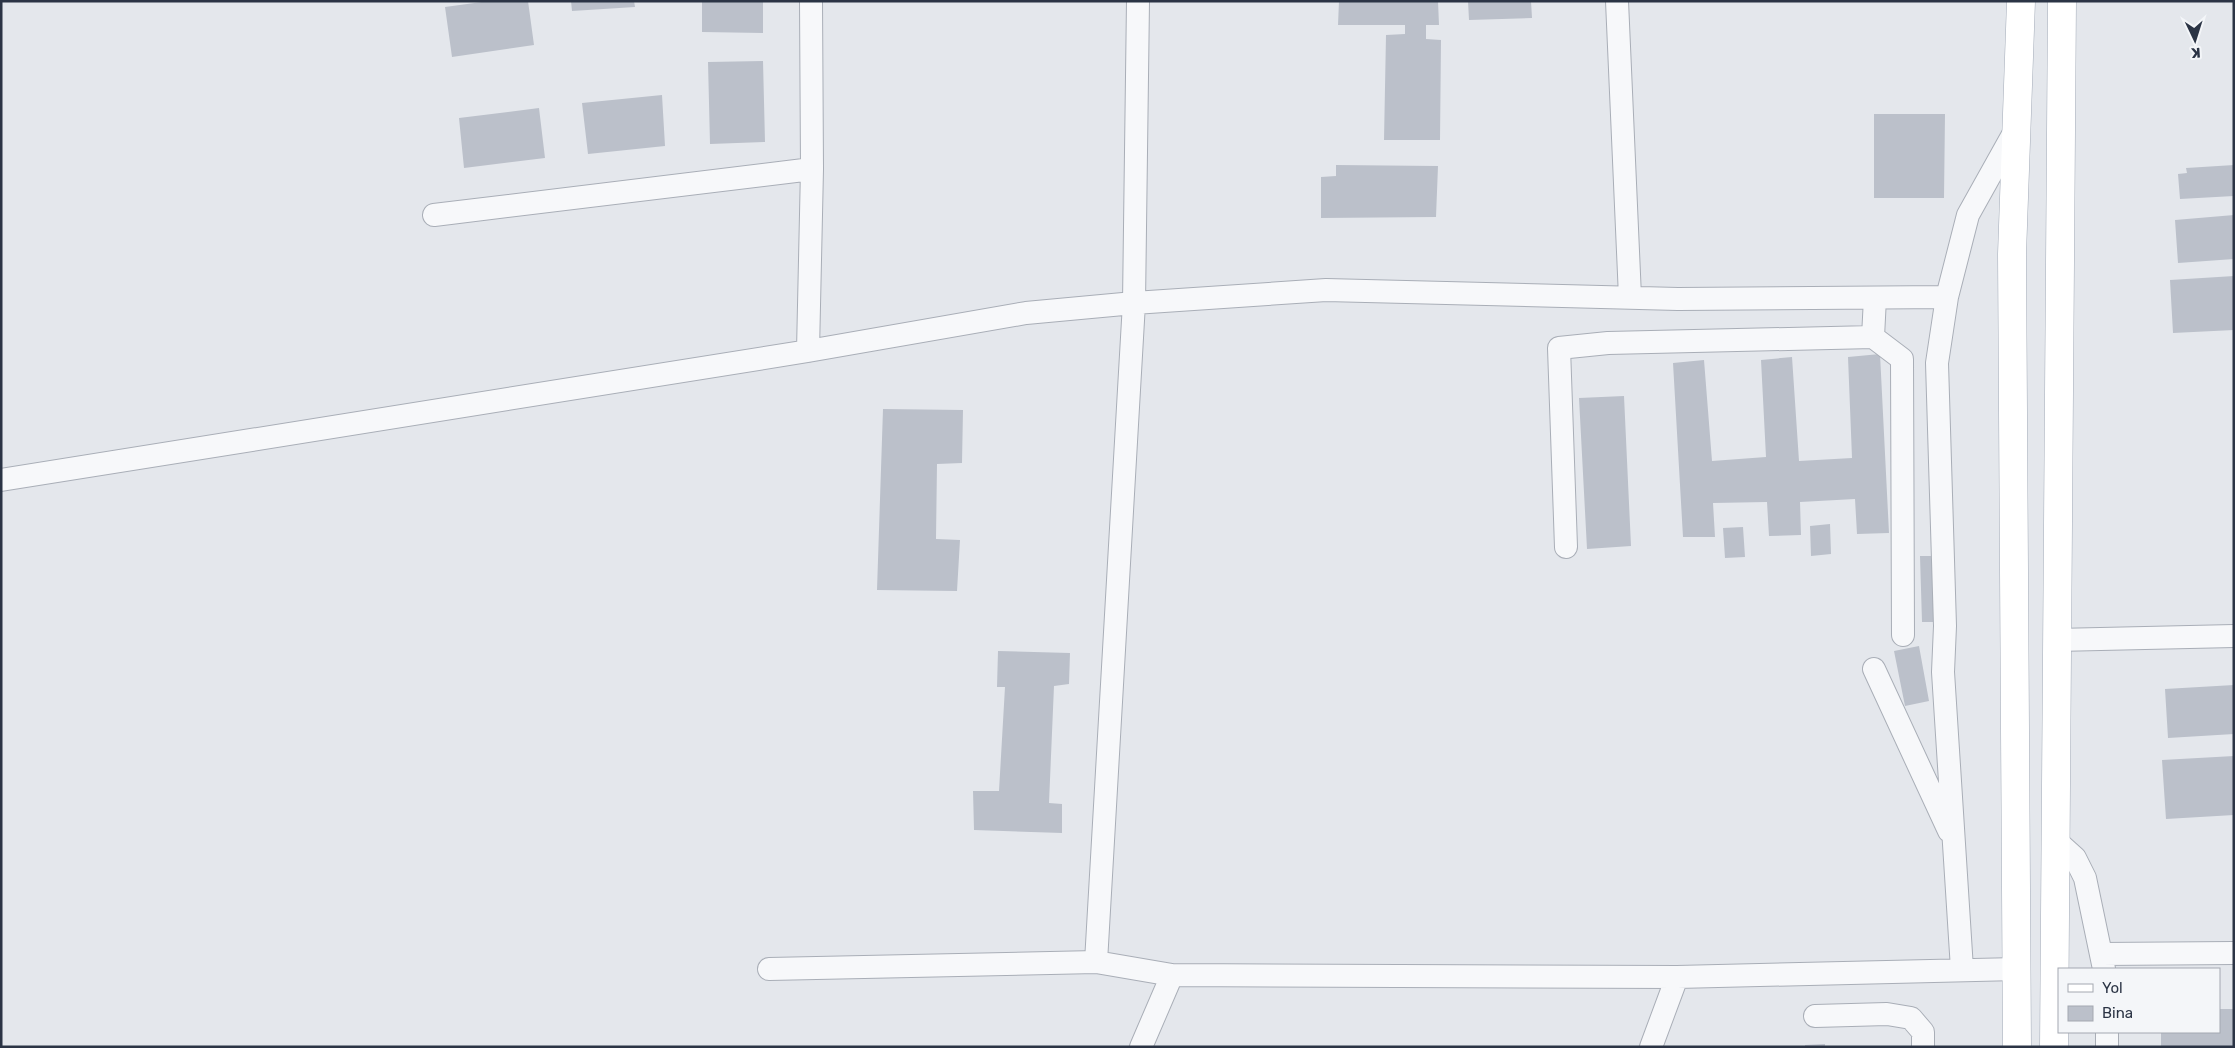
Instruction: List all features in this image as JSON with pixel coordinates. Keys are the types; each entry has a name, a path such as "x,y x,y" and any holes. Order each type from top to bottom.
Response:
{"main road":[{"path":"2017,1047 2012,264 2021,1"},
{"path":"2054,1047 2062,1"}],"street":[{"path":"808,351 812,169 811,1"},
{"path":"1096,962 1134,303 1138,1"},
{"path":"1617,1 1630,298"},
{"path":"1962,969 1943,672 1944,608 1937,363 1947,298 1968,215 2016,130"},
{"path":"434,215 812,169"},
{"path":"1,480 808,351 1026,314 1134,303 1326,290 1630,298 1947,298"},
{"path":"1873,337 1875,298"},
{"path":"1566,548 1559,348 1608,343 1873,337 1902,359 1903,635"},
{"path":"2056,640 2234,636"},
{"path":"1874,668 1955,843"},
{"path":"2055,840 2075,858 2085,878 2102,961 2234,954"},
{"path":"769,969 1096,962 1172,975 1677,977 2017,969"},
{"path":"1141,1047 1172,975"},
{"path":"1651,1047 1677,977"},
{"path":"1815,1016 1887,1014 1911,1018 1923,1032 1923,1047"},
{"path":"2107,1033 2107,1047"}],"building":[{"path":"489,1 528,1 534,45 452,57 445,7"},
{"path":"571,1 634,1 635,7 572,11"},
{"path":"702,1 763,1 763,33 702,32"},
{"path":"1339,1 1438,1 1439,25 1426,25 1426,39 1441,40 1440,140 1384,140 1386,35 1405,34 1405,25 1338,25"},
{"path":"1468,1 1531,1 1532,18 1469,20"},
{"path":"763,61 765,142 710,144 708,62"},
{"path":"662,95 665,146 588,154 582,103"},
{"path":"539,108 545,158 464,168 459,118"},
{"path":"1874,114 1945,114 1944,198 1874,198"},
{"path":"1336,165 1438,166 1436,217 1321,218 1321,177 1336,176"},
{"path":"2234,165 2234,196 2180,199 2178,174 2187,173 2186,168"},
{"path":"2234,215 2234,259 2178,263 2175,220"},
{"path":"2234,276 2234,330 2173,333 2170,280"},
{"path":"1880,354 1889,533 1857,534 1855,499 1800,502 1801,535 1769,536 1767,502 1713,503 1715,537 1683,537 1673,363 1704,360 1712,461 1766,457 1761,360 1792,357 1799,461 1852,458 1848,357"},
{"path":"1624,396 1631,546 1587,549 1579,398"},
{"path":"883,409 963,410 962,463 937,464 936,539 960,540 957,591 877,590"},
{"path":"1830,524 1831,554 1811,556 1810,526"},
{"path":"1743,527 1745,557 1725,558 1723,528"},
{"path":"1920,556 1941,556 1942,622 1922,622"},
{"path":"1919,646 1929,701 1905,706 1894,651"},
{"path":"998,651 1070,653 1069,684 1054,686 1049,803 1062,804 1062,833 974,830 973,791 999,791 1005,687 997,687"},
{"path":"2234,685 2234,734 2168,738 2165,689"},
{"path":"2234,756 2234,815 2166,819 2162,760"},
{"path":"2220,1009 2234,1009 2234,1047 2161,1047 2161,1033 2220,1033"},
{"path":"1825,1044 1825,1047 1805,1047 1805,1045"}]}
